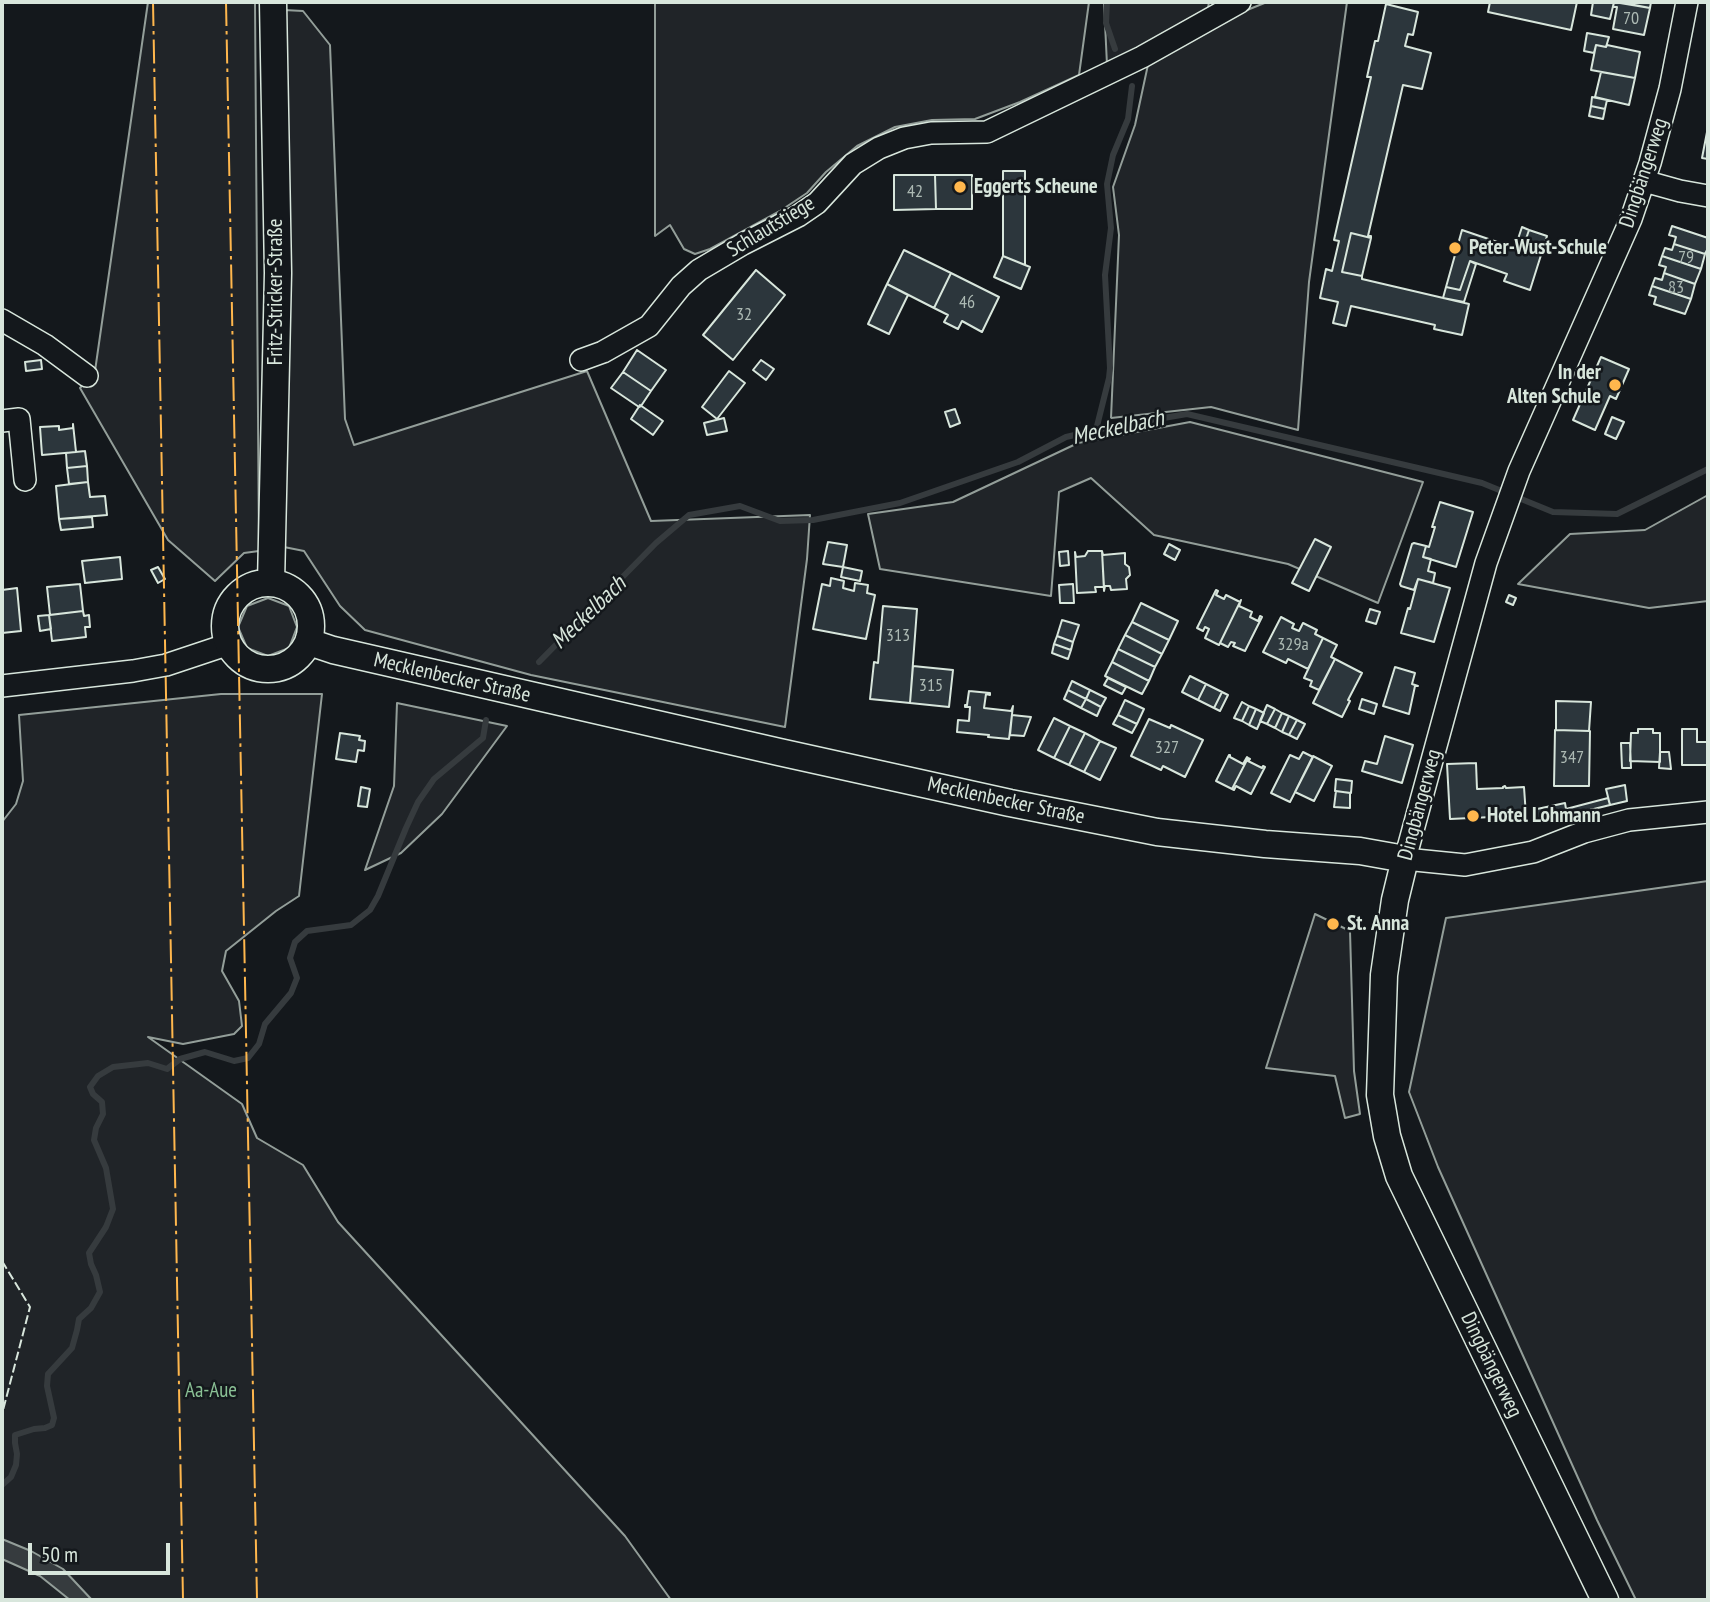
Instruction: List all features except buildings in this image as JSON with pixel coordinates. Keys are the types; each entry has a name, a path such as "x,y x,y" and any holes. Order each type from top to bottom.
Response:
{"main road":[{"name":"Fritz-Stricker-Straße","path":"271,583 278,273 273,2"},
{"path":"271,583 287,587 300,597 309,611 312,626 309,642 299,657 285,666 269,669 253,666 240,658 229,645 225,627 228,611 238,595 253,586 271,583"},
{"name":"Mecklenbecker Straße","path":"309,642 346,653 766,750 1010,803 1179,835 1360,851 1405,859"},
{"name":"Dingbängerweg","path":"1405,859 1395,900 1384,975 1380,1095 1387,1136 1399,1177 1605,1600"}],"street":[{"name":"Schlautstiege","path":"581,360 603,352 649,326 681,286 699,270 798,216 817,203 853,164 879,148 904,138 931,133 987,132 1131,63 1240,2"},
{"name":"Dingbängerweg","path":"1405,859 1486,564 1516,480 1626,230 1644,181 1671,89 1687,2"},
{"path":"1644,181 1708,196"},
{"path":"2,320 45,345 87,376"},
{"path":"2,421 19,419 25,480"},
{"path":"2,686 133,671 166,665 229,645"},
{"name":"Mecklenbecker Straße","path":"1405,859 1465,865 1533,852 1584,832 1629,820 1708,812"}],"green space":[{"path":"148,2 255,2 259,551 244,553 215,581 168,540 80,388 95,371"},
{"path":"655,2 1089,2 1079,75 975,119 932,120 895,127 857,146 826,172 807,193 780,211 710,249 695,254 684,249 670,225 655,236"},
{"path":"1104,2 1209,2 1208,8 1107,65"},
{"path":"1267,2 1347,2 1309,282 1298,430 1211,407 1111,418 1119,235 1113,187 1135,125 1149,60 1210,25"},
{"path":"284,10 303,11 330,45 345,419 354,445 587,371 651,521 810,515 807,559 785,727 531,675 365,630 340,606 304,551 284,547"},
{"path":"1190,422 1423,482 1378,603 1288,564 1154,535 1091,478 1059,492 1051,596 880,569 868,514 953,502 1078,443"},
{"path":"1708,495 1708,601 1649,608 1518,584 1570,534 1645,530"},
{"path":"268,598 289,606 297,627 289,648 268,656 247,648 238,627 247,606"},
{"name":"Aa-Aue","path":"221,694 322,694 299,896 226,951 222,971 239,1001 242,1026 234,1034 183,1044 148,1037 242,1104 257,1138 303,1165 338,1222 625,1536 671,1600 2,1600 2,822 16,804 23,781 19,715"},
{"path":"397,703 507,726 442,814 401,853 365,870 394,786"},
{"path":"1708,881 1708,1600 1636,1600 1597,1520 1438,1167 1409,1092 1446,918"},
{"path":"1315,914 1350,931 1354,1071 1360,1114 1345,1118 1335,1076 1266,1068"}],"shaded area":[{"path":"2,1539 63,1569 92,1600 70,1600 40,1576 2,1559"}],"waterway":[{"path":"1107,2 1106,23 1115,49"},
{"path":"1096,430 1110,368 1105,275 1111,228 1107,184 1113,155 1128,119 1132,86"},
{"name":"Meckelbach","path":"539,662 656,543 689,515 740,506 780,521 813,520 900,503 1018,462 1066,437 1187,414 1482,483 1553,512 1617,514 1708,469"},
{"name":"Meckelbach","path":"2,1485 11,1477 16,1465 15,1435 52,1425 54,1418 47,1386 48,1374 72,1348 79,1319 91,1308 100,1292 89,1253 106,1227 113,1209 106,1168 94,1140 103,1114 102,1102 90,1087 98,1076 113,1067 148,1063 167,1069 180,1059 205,1052 234,1061 248,1058 259,1044 265,1024 291,993 297,978 290,958 295,942 307,931 351,925 370,910 418,802 434,779 483,738 486,720"}],"fence":[{"path":"2,1261 30,1307 2,1414"}],"power":[{"path":"153,2 183,1600"},
{"path":"226,2 257,1600"}],"place":[{"name":"Eggerts Scheune","path":"960,187"},
{"name":"Peter-Wust-Schule","path":"1455,248"},
{"name":"In der Alten Schule","path":"1615,385"},
{"name":"Hotel Lohmann","path":"1473,816"},
{"name":"St. Anna","path":"1333,924"}]}
